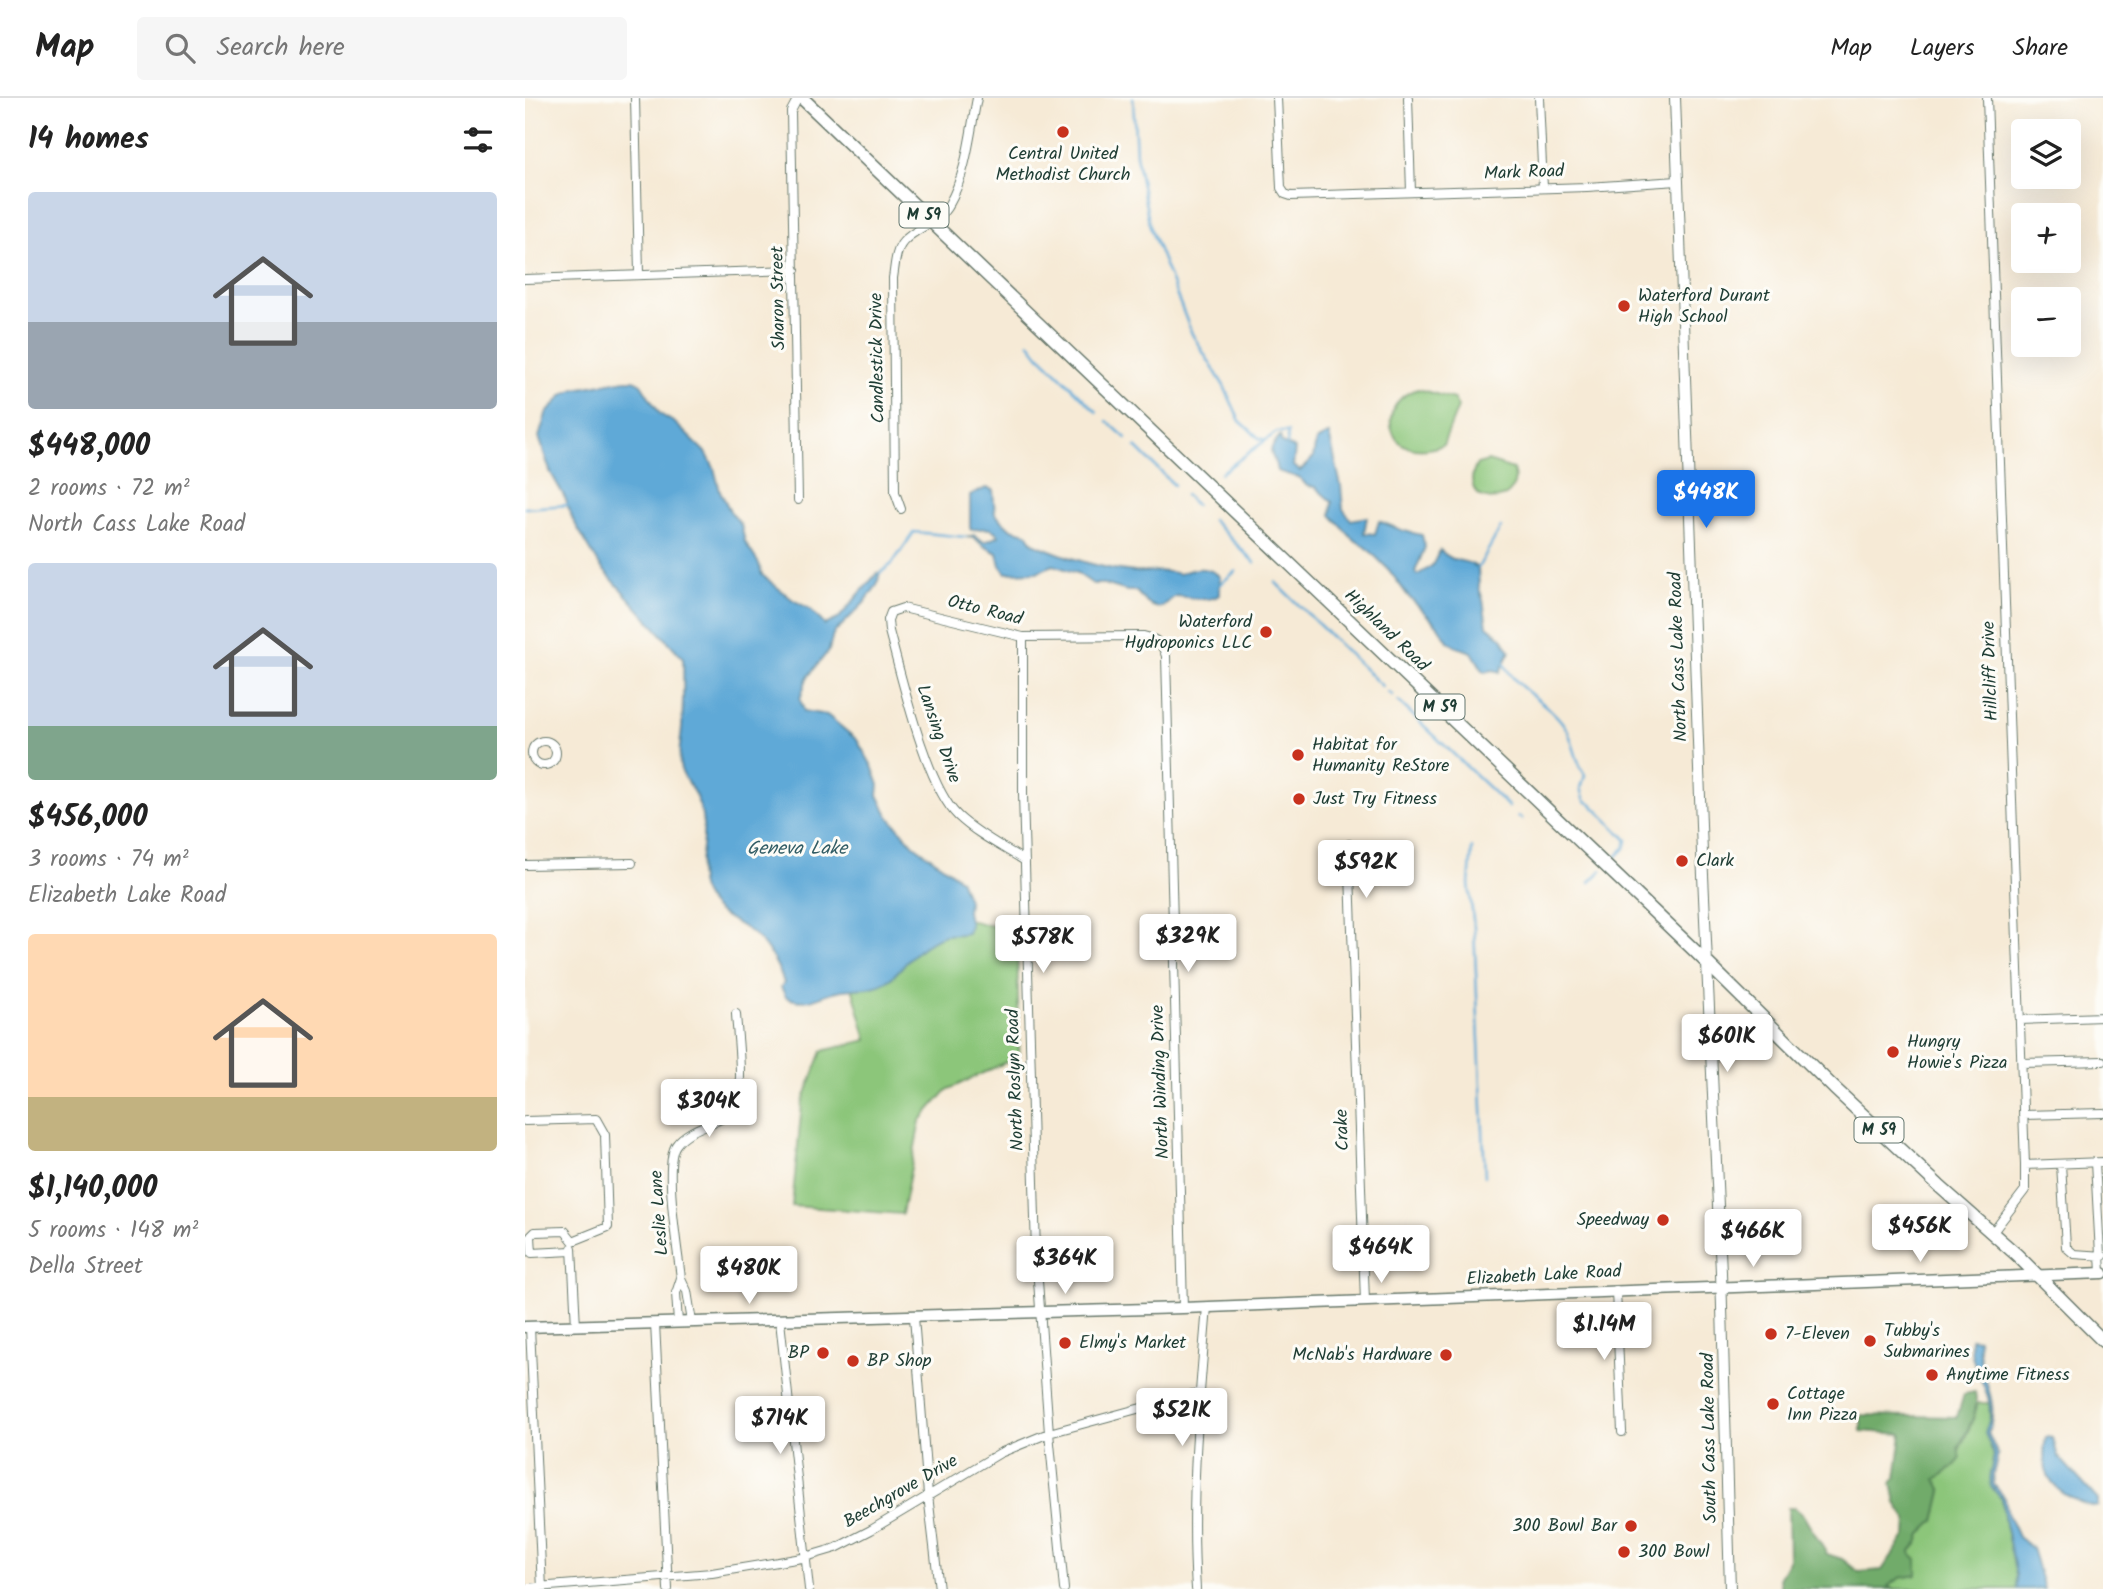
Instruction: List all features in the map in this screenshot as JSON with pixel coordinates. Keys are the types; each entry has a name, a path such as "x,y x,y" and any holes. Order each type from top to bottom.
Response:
{"highway":[{"name":"Highland Road","path":"800,98 1927,1175 1993,1232 2037,1275"},
{"name":"M 59","path":"2037,1275 2103,1341"}],"main road":[{"name":"Elizabeth Lake Road","path":"527,1327 1365,1302 1616,1290 2102,1273"}],"street":[{"path":"635,98 639,274"},
{"name":"Sharon Street","path":"798,500 790,111 800,98"},
{"name":"Candlestick Drive","path":"901,509 895,492 893,278 902,243 932,223 948,207 955,192 977,98"},
{"name":"Mark Road","path":"1276,98 1279,169 1281,188 1285,194 1302,197 1678,181"},
{"path":"1408,98 1411,192"},
{"path":"1539,98 1543,188"},
{"name":"North Cass Lake Road","path":"1675,98 1707,963 1722,1286"},
{"name":"Hillcliff Drive","path":"1987,98 2025,1165 2025,1190 1993,1232"},
{"path":"525,279 795,270"},
{"name":"Otto Road","path":"888,620 891,612 903,608 1023,637 1143,636 1154,638 1163,645"},
{"name":"Lansing Drive","path":"888,620 908,697 937,786 956,815 1025,861"},
{"name":"North Roslyn Road","path":"1023,637 1025,861 1036,1253 1064,1589"},
{"name":"North Winding Drive","path":"1163,645 1166,656 1183,1308"},
{"name":"Crake","path":"1349,844 1365,1302"},
{"path":"525,865 632,863"},
{"name":"Leslie Lane","path":"692,1322 687,1291 681,1278 671,1191 672,1157 675,1146 691,1131 732,1113 738,1100 736,1014"},
{"path":"2020,1020 2103,1017"},
{"path":"2022,1063 2103,1060"},
{"path":"2023,1115 2103,1113"},
{"path":"525,1121 596,1119 605,1135 608,1227 573,1241"},
{"path":"2025,1165 2099,1162 2102,1273"},
{"path":"2061,1164 2065,1245 2074,1254 2102,1256"},
{"path":"572,1251 532,1252 531,1236 535,1232 565,1231 573,1241 576,1326"},
{"name":"Leslie Lane","path":"678,1322 676,1293 681,1278"},
{"name":"South Cass Lake Road","path":"1722,1286 1730,1589"},
{"path":"1616,1290 1622,1432"},
{"path":"1196,1589 1193,1514 1207,1307"},
{"path":"915,1317 928,1495 939,1589"},
{"path":"780,1321 809,1589"},
{"path":"655,1323 668,1589"},
{"path":"527,1327 541,1588"},
{"name":"Beechgrove Drive","path":"525,1588 667,1577 772,1565 806,1557 836,1548 871,1530 1000,1453 1049,1433 1200,1392"}],"green space":[{"path":"1418,389 1454,399 1458,407 1443,445 1423,449 1408,447 1398,440 1392,430 1391,418 1395,406 1404,396"},
{"path":"1488,461 1513,469 1514,482 1509,492 1501,497 1491,499 1474,490 1472,479 1477,464"},
{"path":"928,910 1017,932 1019,1056 947,1090 920,1121 902,1214 792,1206 802,1104 822,1051 867,1040 849,976"},
{"path":"1975,1392 1974,1414 1958,1449 1961,1458 1953,1468 1936,1479 1942,1491 1935,1521 1921,1534 1918,1543 1910,1552 1917,1560 1917,1575 1900,1578 1888,1586 1892,1589 1781,1589 1779,1579 1789,1560 1788,1508 1795,1508 1803,1515 1827,1554 1842,1559 1859,1572 1882,1570 1906,1535 1907,1520 1896,1503 1892,1483 1896,1478 1902,1434 1861,1431 1861,1415 1957,1417 1964,1394"},
{"path":"1978,1403 1989,1403 1990,1419 1985,1433 1994,1455 1990,1474 1994,1490 2002,1499 2017,1589 1892,1589 1888,1586 1900,1578 1910,1552 1918,1543 1921,1534 1935,1521 1942,1491 1935,1479 1953,1468"}],"water":[{"name":"Geneva Lake","path":"634,380 641,384 660,414 675,423 707,454 720,491 741,525 745,542 759,564 762,575 793,600 810,609 825,625 838,619 880,572 877,585 864,603 833,634 829,650 807,678 800,699 804,711 827,715 857,740 872,766 879,785 878,795 889,817 914,845 960,879 968,900 970,925 967,933 936,938 880,985 838,991 807,1001 786,997 781,987 784,983 765,947 748,930 714,908 702,889 699,871 702,815 679,760 683,658 600,566 573,520 565,498 550,471 539,437 546,414 564,394 575,389"},
{"path":"1329,434 1341,486 1343,509 1351,520 1367,517 1364,533 1375,534 1379,521 1422,535 1425,547 1415,572 1417,575 1432,566 1440,550 1451,558 1478,568 1487,626 1502,638 1510,651 1500,672 1484,672 1472,652 1448,641 1389,570 1366,547 1353,539 1331,515 1332,502 1315,487 1307,486 1300,478 1277,471 1271,450 1280,436 1282,443 1295,449 1293,466 1300,471 1313,458 1316,441"},
{"path":"986,488 993,490 995,514 1011,529 1027,533 1033,543 1083,562 1122,570 1179,574 1206,569 1220,577 1219,595 1203,599 1176,596 1163,606 1154,607 1136,591 1093,584 1077,573 1053,565 1037,572 1006,573 1000,565 997,553 975,538 966,537 975,535 984,542 999,536 990,529 970,528 970,495"},
{"path":"1971,1338 1978,1339 1980,1360 1991,1400 1992,1415 1988,1433 1998,1455 1993,1474 1994,1485 2005,1498 2008,1515 2018,1537 2032,1548 2044,1589 2017,1589 2002,1499 1991,1487 1990,1474 1994,1455 1985,1433 1990,1407 1973,1358"},
{"path":"2046,1437 2052,1438 2058,1456 2098,1500 2098,1506 2094,1507 2069,1497 2053,1484 2045,1464"}],"waterway":[{"path":"1133,98 1136,155 1150,227 1192,334 1224,386 1240,421 1265,440"},
{"path":"1029,342 1097,412"},
{"path":"1107,421 1126,438"},
{"path":"1221,473 1277,432 1288,432 1287,445"},
{"path":"1136,447 1174,485"},
{"path":"1185,495 1196,505"},
{"path":"525,508 568,505"},
{"path":"1212,520 1255,563"},
{"path":"1478,568 1501,527"},
{"path":"880,573 892,564 914,532 966,537"},
{"path":"1220,584 1236,571"},
{"path":"1275,582 1382,686"},
{"path":"1504,663 1517,682 1553,712 1567,730 1585,775 1581,788 1585,801 1627,840 1625,848 1610,863"},
{"path":"1388,692 1392,695"},
{"path":"1398,701 1509,807"},
{"path":"1518,816 1522,819"},
{"path":"1472,848 1469,884 1474,928 1485,1176"},
{"path":"1590,882 1602,870"}],"place":[{"name":"Central United Methodist Church","path":"1063,132"},
{"name":"Waterford Durant High School","path":"1624,306"},
{"name":"Waterford Hydroponics LLC","path":"1266,632"},
{"name":"Habitat for Humanity ReStore","path":"1298,755"},
{"name":"Just Try Fitness","path":"1299,799"},
{"name":"Clark","path":"1682,861"},
{"name":"Hungry Howie's Pizza","path":"1893,1052"},
{"name":"Speedway","path":"1663,1220"},
{"name":"7-Eleven","path":"1771,1334"},
{"name":"Tubby's Submarines","path":"1870,1341"},
{"name":"Elmy's Market","path":"1065,1343"},
{"name":"BP","path":"823,1353"},
{"name":"McNab's Hardware","path":"1446,1355"},
{"name":"BP Shop","path":"853,1361"},
{"name":"Anytime Fitness","path":"1932,1375"},
{"name":"Cottage Inn Pizza","path":"1773,1404"},
{"name":"300 Bowl Bar","path":"1631,1526"},
{"name":"300 Bowl","path":"1624,1552"}]}
